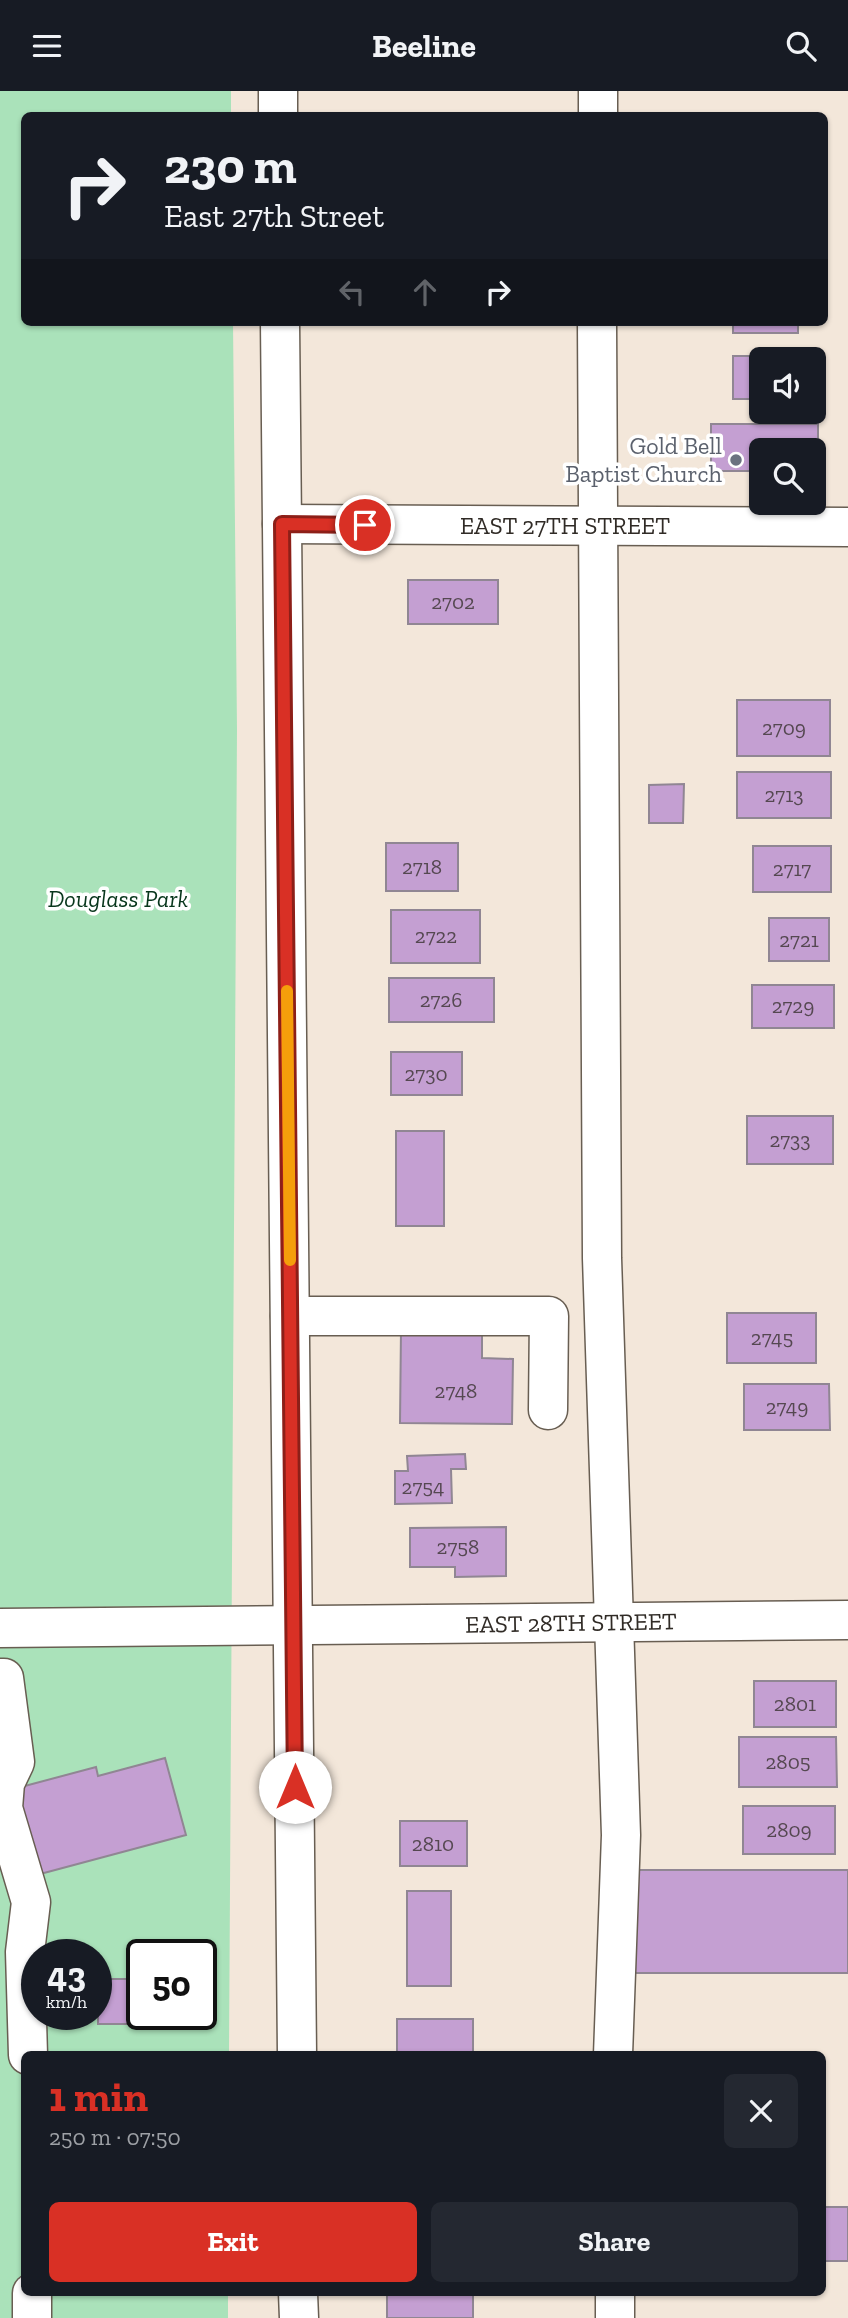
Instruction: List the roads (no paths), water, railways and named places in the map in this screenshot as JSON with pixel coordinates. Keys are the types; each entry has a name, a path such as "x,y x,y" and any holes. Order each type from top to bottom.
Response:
{"main road":[{"path":"278,91 278,112"},
{"path":"598,91 598,112"},
{"path":"280,326 296,2051"},
{"path":"597,326 602,1258 621,1835 613,2051"},
{"name":"EAST 27TH STREET","path":"282,524 848,527"},
{"path":"290,1317 549,1317 548,1410"},
{"name":"EAST 28TH STREET","path":"0,1628 848,1620"},
{"path":"0,1678 4,1678 15,1762 5,1783 3,1808 31,1902 24,1952 29,2051"},
{"path":"32,2296 32,2318"},
{"path":"298,2296 299,2318"},
{"path":"615,2296 615,2318"}],"place":[{"name":"Gold Bell Baptist Church","path":"736,460"}],"park label":[{"name":"Douglass Park","path":"118,899"}]}
